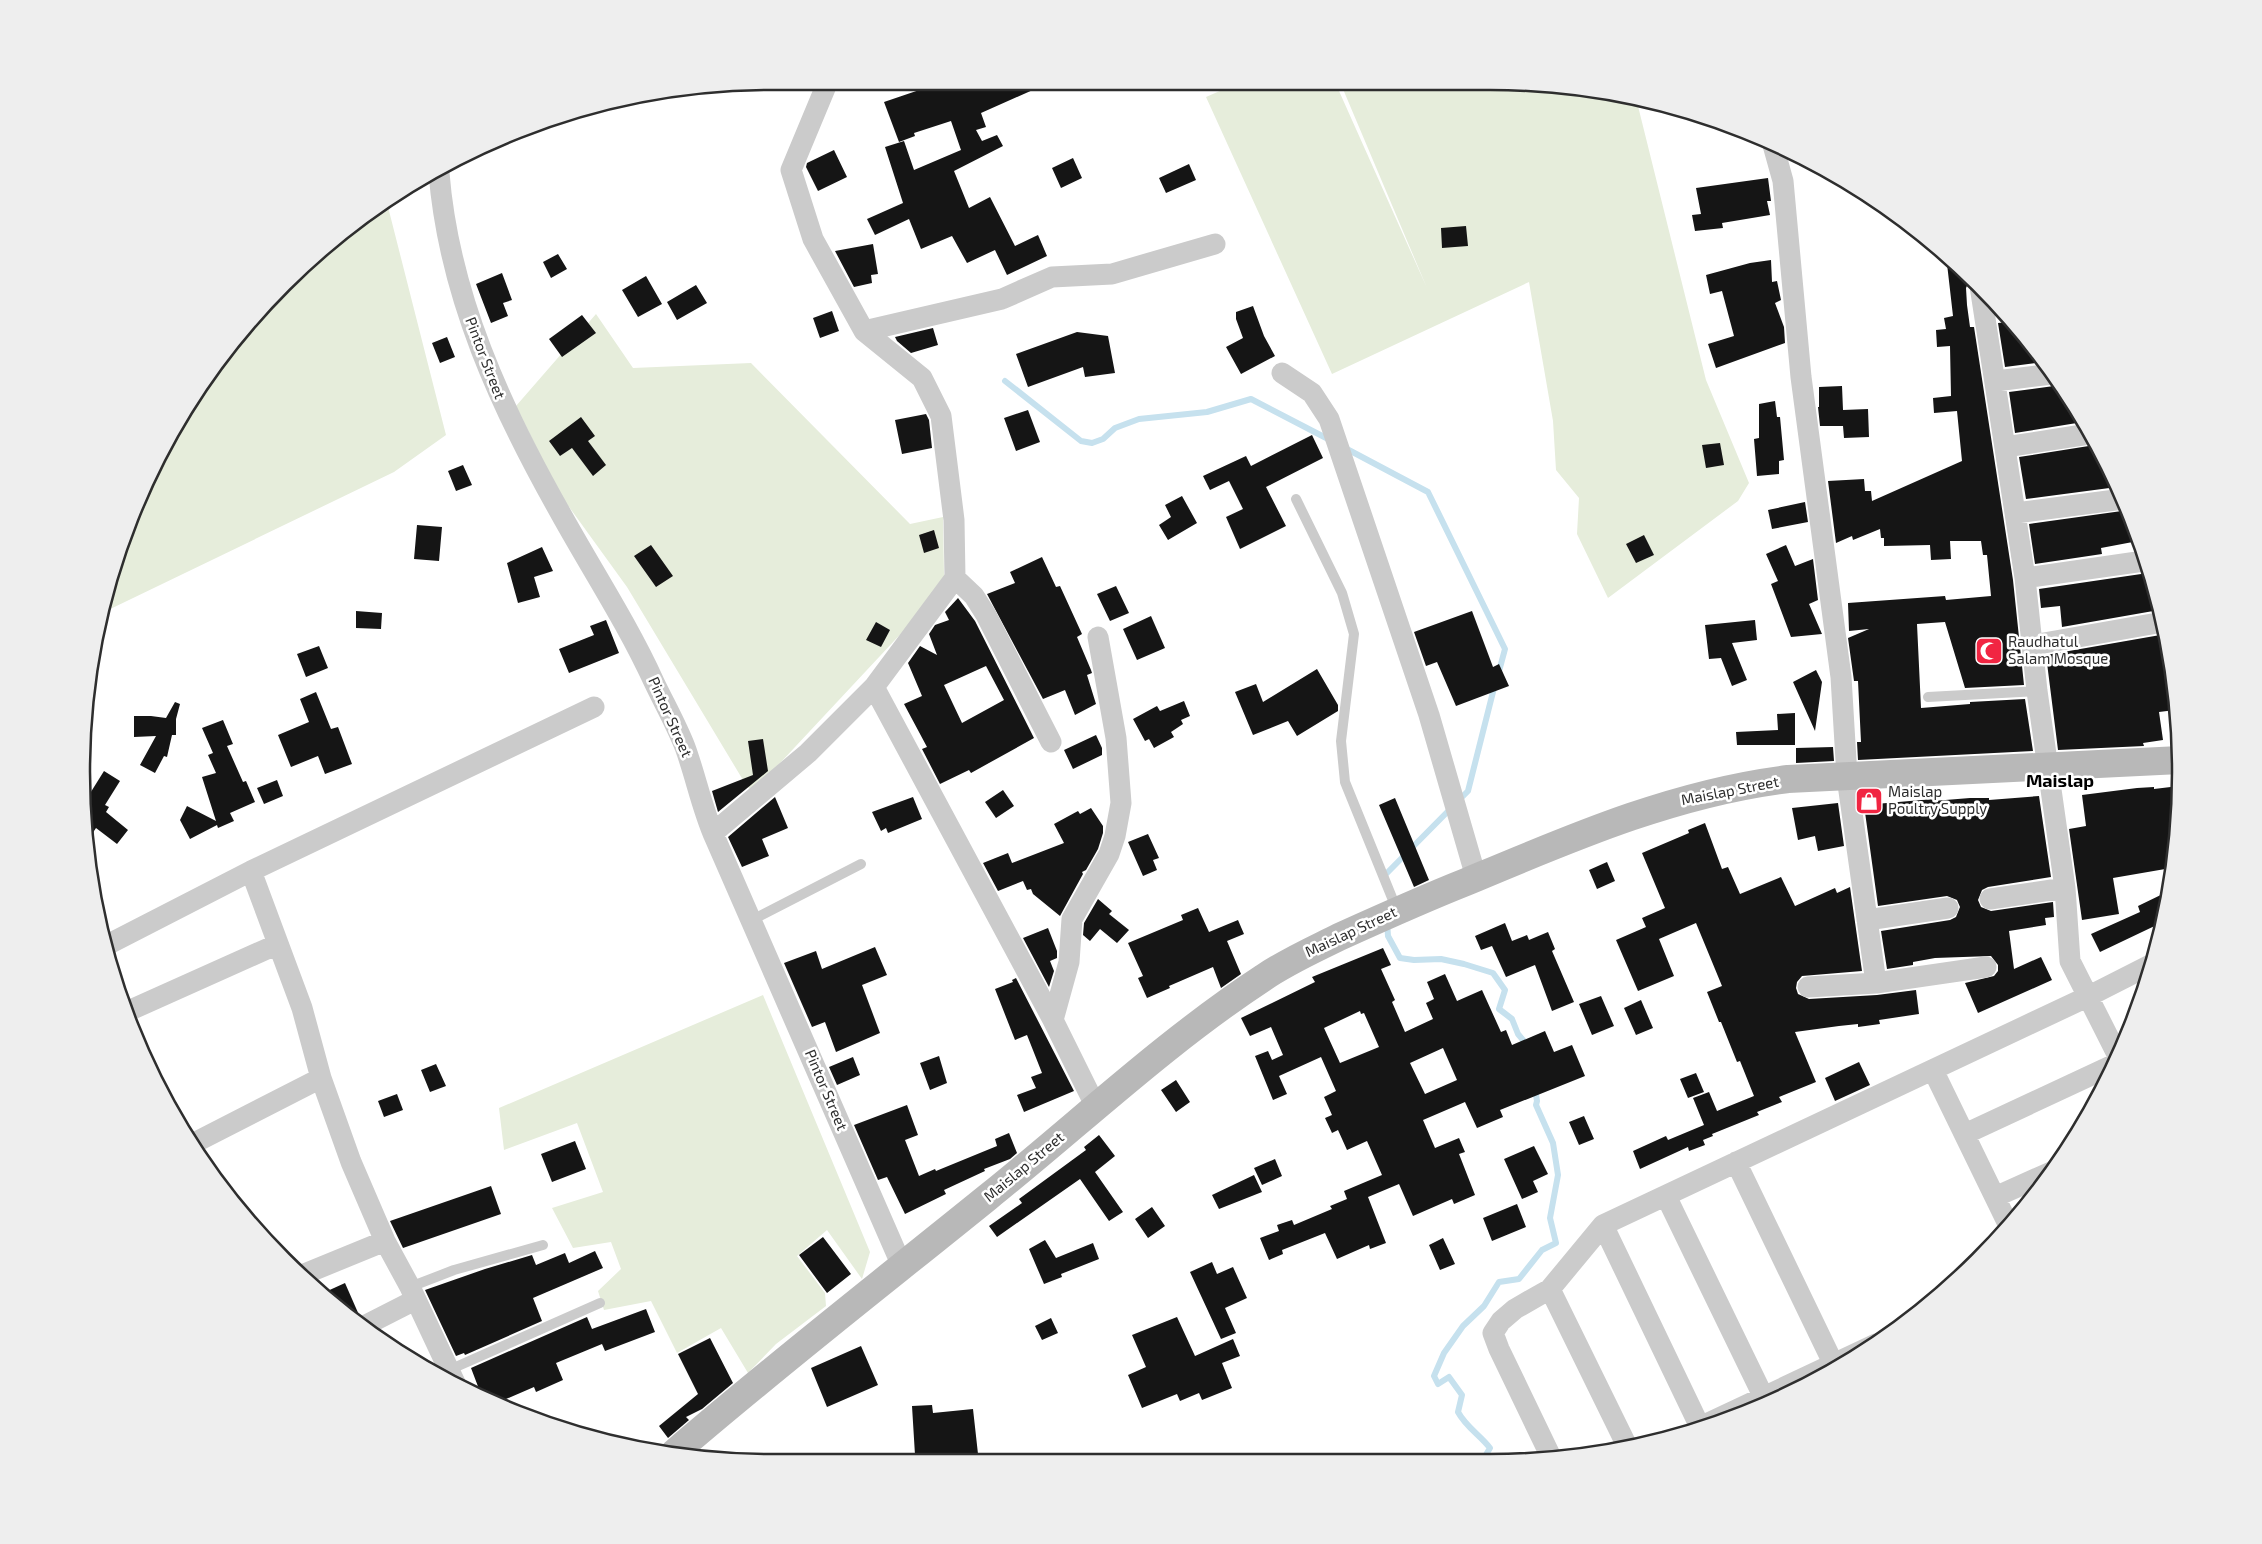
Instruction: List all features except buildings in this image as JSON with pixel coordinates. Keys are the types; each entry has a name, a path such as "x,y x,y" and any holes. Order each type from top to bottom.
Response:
{"main road":[{"name":"Maislap Street","path":"681,1448 1172,1043 1267,975 1312,950 1397,910 1546,848 1617,821 1710,792 1747,784 1788,779 2048,767 2172,752"}],"street":[{"path":"713,834 808,753 874,687 955,578 954,520 941,416 922,378 864,331 813,239 791,170 824,90"},
{"path":"1775,153 1783,181 1801,377 1841,677 1847,777 1876,983"},
{"name":"Pintor Street","path":"439,177 442,206 460,291 482,355 506,411 556,506 641,653 684,745 713,834 902,1266"},
{"path":"864,331 1002,299 1052,277 1112,274 1215,244"},
{"path":"1986,304 2025,578 2037,691 2065,888 2070,961 2114,1048"},
{"path":"1282,373 1312,394 1329,419 1429,716 1476,877"},
{"path":"1996,380 2044,375"},
{"path":"2005,447 2083,435"},
{"path":"2016,512 2115,499"},
{"path":"2025,578 2139,562"},
{"path":"955,578 974,596 986,615 1051,742"},
{"path":"2033,645 2155,623"},
{"path":"1053,1020 1069,962 1072,919 1108,854 1115,836 1121,803 1116,738 1098,637"},
{"path":"874,687 1053,1020 1096,1107"},
{"path":"112,943 251,871 594,707"},
{"path":"251,871 302,1008 321,1078 351,1162 385,1241 413,1294 450,1373"},
{"path":"1990,899 2065,888"},
{"path":"1867,920 1948,908"},
{"path":"133,1009 278,944"},
{"path":"1808,987 1876,983 1986,967"},
{"path":"1548,1451 1499,1349 1494,1333 1501,1322 1515,1309 1550,1288 1603,1225 2087,997 2143,969"},
{"path":"1965,1134 2105,1068"},
{"path":"1933,1070 2006,1219"},
{"path":"198,1141 321,1078"},
{"path":"1736,1162 1832,1362"},
{"path":"1995,1197 2037,1178"},
{"path":"1666,1196 1763,1397"},
{"path":"1603,1225 1699,1421"},
{"path":"309,1273 385,1241"},
{"path":"1550,1288 1624,1441"},
{"path":"370,1322 413,1294"}],"lane":[{"path":"1296,499 1342,593 1354,634 1341,741 1345,782 1397,910"},
{"path":"1928,697 2037,691"},
{"path":"752,920 861,864"},
{"path":"413,1294 454,1270 543,1245"},
{"path":"456,1376 600,1303"}],"green space":[{"path":"1222,90 1339,90 1427,288 1343,90 1535,91 1579,96 1638,106 1706,380 1749,483 1738,501 1608,598 1577,534 1579,498 1556,470 1553,421 1529,282 1332,374 1206,97"},
{"path":"388,208 446,435 394,472 110,609 126,553 160,470 181,431 205,393 259,322 290,290 322,259"},
{"path":"596,314 633,368 751,363 910,524 943,517 944,574 951,580 753,792 746,785 627,587 559,493 516,406"},
{"path":"763,995 870,1252 862,1279 827,1230 797,1256 825,1293 826,1306 776,1344 748,1373 721,1328 677,1353 651,1301 604,1310 598,1291 621,1269 611,1242 573,1248 552,1208 603,1192 577,1123 504,1150 499,1108"}],"waterway":[{"path":"1005,381 1081,441 1092,443 1103,439 1115,428 1139,419 1207,412 1251,399 1330,440"},
{"path":"1345,448 1428,492 1505,649 1498,675"},
{"path":"1385,879 1385,875 1468,791 1495,684"},
{"path":"1387,922 1388,936 1400,958 1414,960 1441,959 1493,973 1505,990 1499,1009 1512,1019 1518,1034 1528,1046"},
{"path":"1486,1454 1490,1448 1458,1412 1462,1395 1449,1377 1438,1384 1434,1376 1444,1353 1463,1326 1484,1306 1499,1282 1519,1279 1542,1250 1556,1243 1550,1218 1558,1175 1553,1143 1536,1105 1535,1089"}],"place":[{"name":"Raudhatul Salam Mosque","path":"1989,651"},
{"name":"Maislap Poultry Supply","path":"1869,801"}],"district":[{"name":"Maislap","path":"2060,781"}]}
